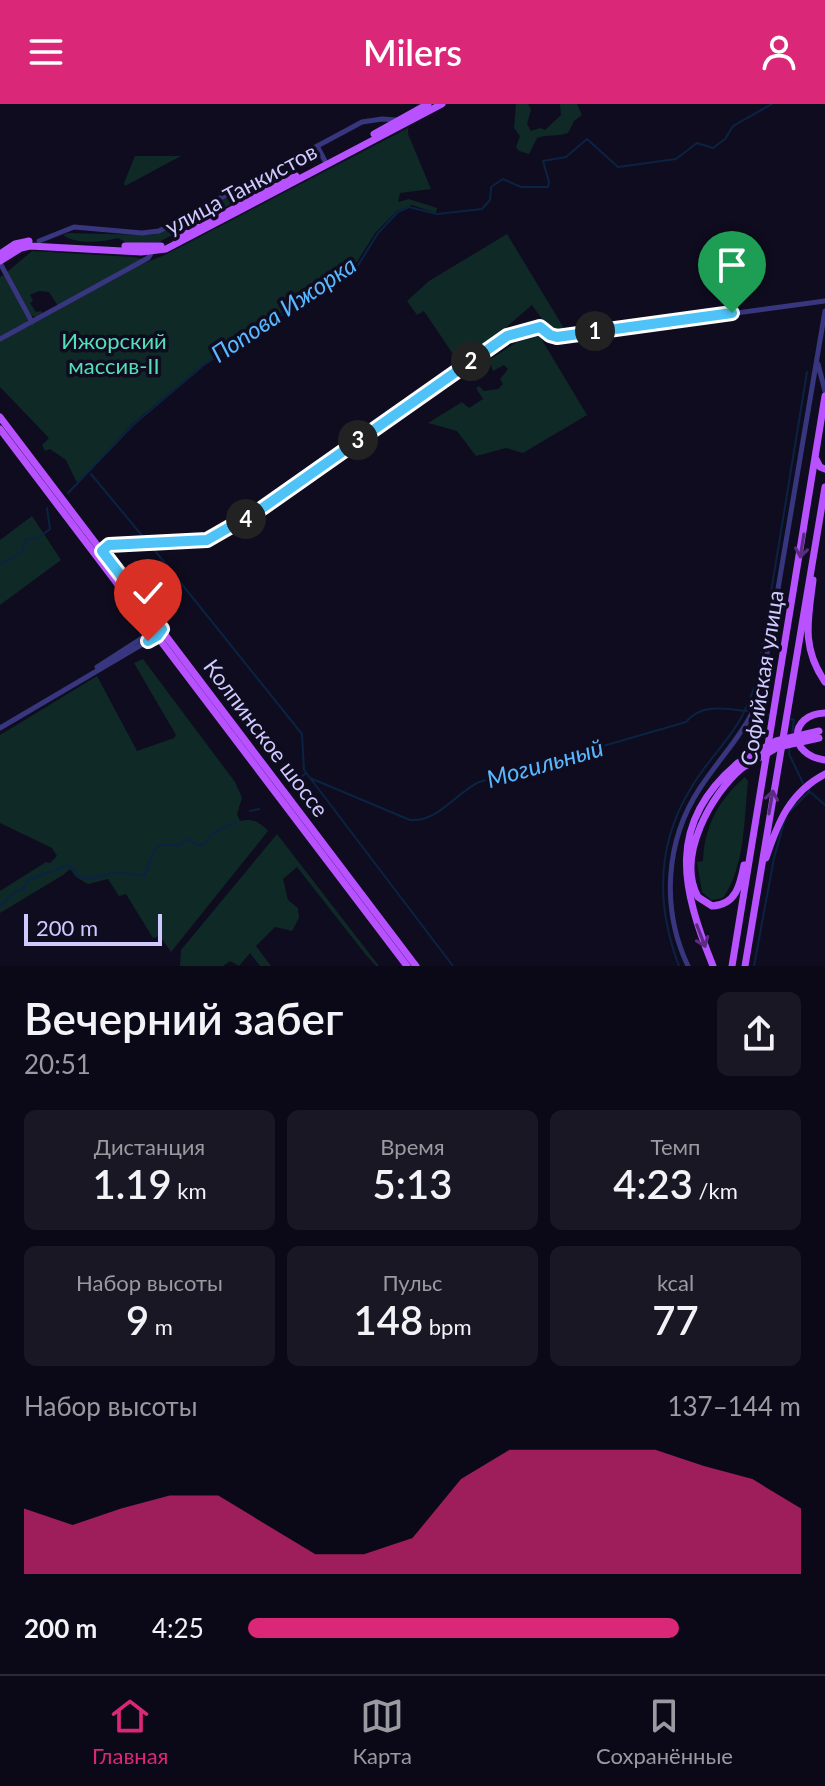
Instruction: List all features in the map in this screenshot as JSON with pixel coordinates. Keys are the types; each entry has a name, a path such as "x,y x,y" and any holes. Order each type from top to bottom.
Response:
{"main road":[{"name":"улица Танкистов","path":"0,262 21,248 30,246 152,252 176,244 301,180 326,162 428,104"},
{"name":"улица Танкистов","path":"0,254 19,243 39,241 161,246 442,104"},
{"name":"Софийская улица","path":"732,966 825,393"},
{"name":"Колпинское шоссе","path":"0,417 407,966"},
{"name":"Колпинское шоссе","path":"0,429 416,966"},
{"path":"815,457 820,467 825,469"},
{"name":"Софийская улица","path":"746,964 825,487"},
{"path":"813,554 806,631 812,657 825,682"},
{"path":"825,713 804,720 797,735 805,753 825,760"},
{"path":"713,966 690,903 686,862 690,837 701,807 715,786 740,765 778,747 822,734"},
{"path":"740,765 719,791 699,830 692,873 695,892 701,901 718,906 735,896 745,858 752,848"},
{"path":"758,879 783,812 804,788 825,774"}],"street":[{"path":"39,241 74,227 142,233 159,231 362,122 398,120"},
{"path":"317,146 326,162"},
{"path":"0,339 148,258 152,252"},
{"path":"0,262 33,322"},
{"path":"102,551 114,544 197,541 221,534 507,336 540,327 557,337 825,301"},
{"path":"688,966 677,937 671,906 670,871 674,848 693,800 745,729 760,695 825,311"},
{"path":"817,355 825,393"},
{"path":"0,728 157,631"}],"green space":[{"path":"516,104 528,104 531,110 527,124 531,131 545,130 561,115 560,104 577,104 582,115 574,121 568,133 537,138 529,154 516,147 520,136 514,128"},
{"name":"Ижорский массив-II","path":"408,128 431,189 400,193 398,202 409,199 437,208 436,213 412,205 397,211 376,232 355,265 205,363 131,425 79,482 66,460 50,449 45,451 42,445 49,438 0,387 0,341 140,265 167,254"},
{"path":"135,156 181,156 125,186"},
{"path":"279,169 281,174 278,179 159,242 129,244 118,238 82,241 63,235 156,234 186,218 196,219 199,212"},
{"path":"507,234 565,330 552,333 532,305 461,366 424,311 417,315 407,301 429,281"},
{"path":"32,251 144,259 58,306 49,292 39,291 30,295 33,301 30,303 36,312 41,311 44,315 37,318 31,315 7,272"},
{"path":"4,275 29,321 0,337 0,277"},
{"path":"536,330 587,415 523,453 506,448 476,456 457,431 428,423 462,402 469,408 483,399 476,388 479,386 484,391 498,389 503,384 500,379 508,369 504,365 493,371 489,360"},
{"path":"32,516 61,560 0,605 0,540"},
{"path":"143,659 235,782 242,798 237,814 240,821 255,821 268,831 171,952 160,936 153,938 126,894 119,896 108,879 88,884 70,869 0,913 0,891 57,856 52,848 0,823 0,735 97,676 137,751 174,738 176,735 134,663"},
{"path":"745,777 748,781 744,827 736,872 723,898 711,900 702,892 697,862 703,861 706,837 715,814"},
{"path":"277,834 379,966 366,955 297,867 283,879 288,900 298,908 299,918 292,931 275,927 256,946 271,966 260,966 250,953 239,966 230,961 223,966 180,966 181,950"}],"waterway":[{"name":"Попова Ижорка","path":"68,493 133,425 205,364 357,267 378,233 398,212 409,207 437,214 482,209 490,200 491,187 503,179 521,187 548,187 543,161 566,157 587,139 618,167 676,159 697,143 713,148 725,139 733,126 772,104"},
{"path":"679,966 671,943 663,898 666,853 679,810 696,780 741,718 756,684 807,372"},
{"path":"91,474 144,538"},
{"name":"Попова Ижорка","path":"0,562 3,564 22,551 26,539 37,539 50,529 47,508"},
{"path":"152,547 302,734 304,770 453,966"},
{"name":"Могильный","path":"310,778 410,820 420,819 438,812 479,782 686,722 706,710 747,711"},
{"path":"757,713 769,715"},
{"path":"791,719 794,720 792,735"},
{"path":"790,745 789,754 803,783"},
{"path":"293,783 305,774"},
{"path":"808,790 825,805"},
{"path":"790,811 809,792"},
{"path":"250,811 259,809"},
{"path":"754,966 774,858 785,819"},
{"name":"Могильный","path":"0,906 15,892 24,889 28,880 66,866 73,868 77,876 88,879 110,873 144,876 158,847 170,844 179,846 186,839 197,845 204,844 214,833 236,822"}],"route":[{"path":"148,641 162,629 102,551 109,545 197,541 221,534 507,336 540,327 557,337 732,313"}]}
